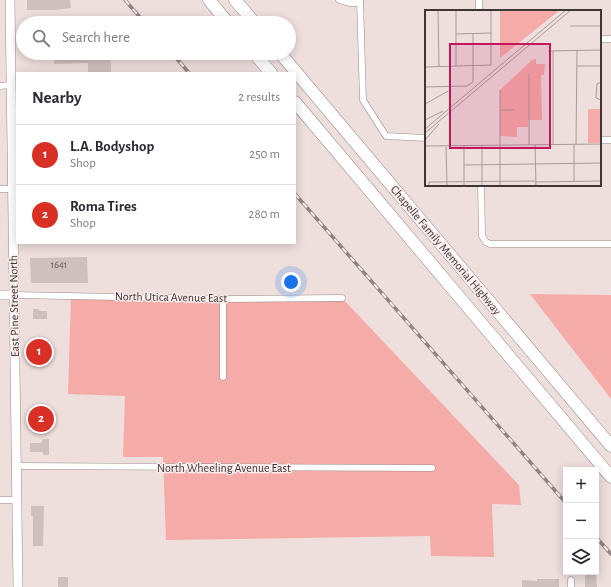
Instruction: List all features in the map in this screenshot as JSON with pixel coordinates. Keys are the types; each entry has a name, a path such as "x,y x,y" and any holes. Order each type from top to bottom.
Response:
{"highway":[{"path":"206,0 222,16"},
{"path":"209,0 223,16"},
{"path":"235,0 249,16"},
{"path":"245,0 256,16"},
{"path":"260,60 270,72"},
{"name":"Chapelle Family Memorial Highway","path":"286,60 611,446"},
{"name":"Chapelle Family Memorial Highway","path":"296,103 611,477"}],"main road":[{"name":"East Pine Street North","path":"10,0 18,587"},
{"name":"North Utica Avenue East","path":"0,295 14,295"}],"street":[{"path":"339,0 349,3 360,2 363,100 386,136 425,138"},
{"path":"0,86 11,85"},
{"path":"481,186 482,236 486,242 493,244 611,244"},
{"path":"0,189 12,189"},
{"name":"North Utica Avenue East","path":"14,295 223,299 342,298"},
{"path":"223,299 223,377"},
{"name":"North Wheeling Avenue East","path":"16,466 432,468"},
{"path":"0,500 16,500"},
{"path":"571,580 571,587"}],"shaded area":[{"path":"530,294 611,295 611,399"},
{"path":"71,296 342,298 519,485 521,505 492,504 494,557 431,556 430,536 166,540 163,457 123,457 125,396 68,394"}],"building":[{"path":"27,0 70,0 71,8 55,10 27,10"},
{"path":"54,60 111,60 111,72 88,72 88,63 54,64"},
{"path":"87,257 88,283 31,283 30,258"},
{"path":"33,309 47,311 47,319 33,319"},
{"path":"29,345 49,345 49,359 29,359"},
{"path":"43,439 49,439 49,455 43,455 43,452 30,452 30,443 41,443"},
{"path":"31,506 44,506 43,546 33,546 33,516 31,516"},
{"path":"585,575 596,575 597,587 585,587"},
{"path":"58,577 68,577 68,587 58,587"},
{"path":"537,579 559,579 559,587 522,587 522,580 537,581"}],"railway":[{"path":"125,0 139,16"},
{"path":"178,60 188,72"},
{"path":"296,195 563,500"},
{"path":"598,539 611,554"}],"place":[{"name":"L.A. Bodyshop","path":"39,352"},
{"name":"Roma Tires","path":"41,419"}]}
